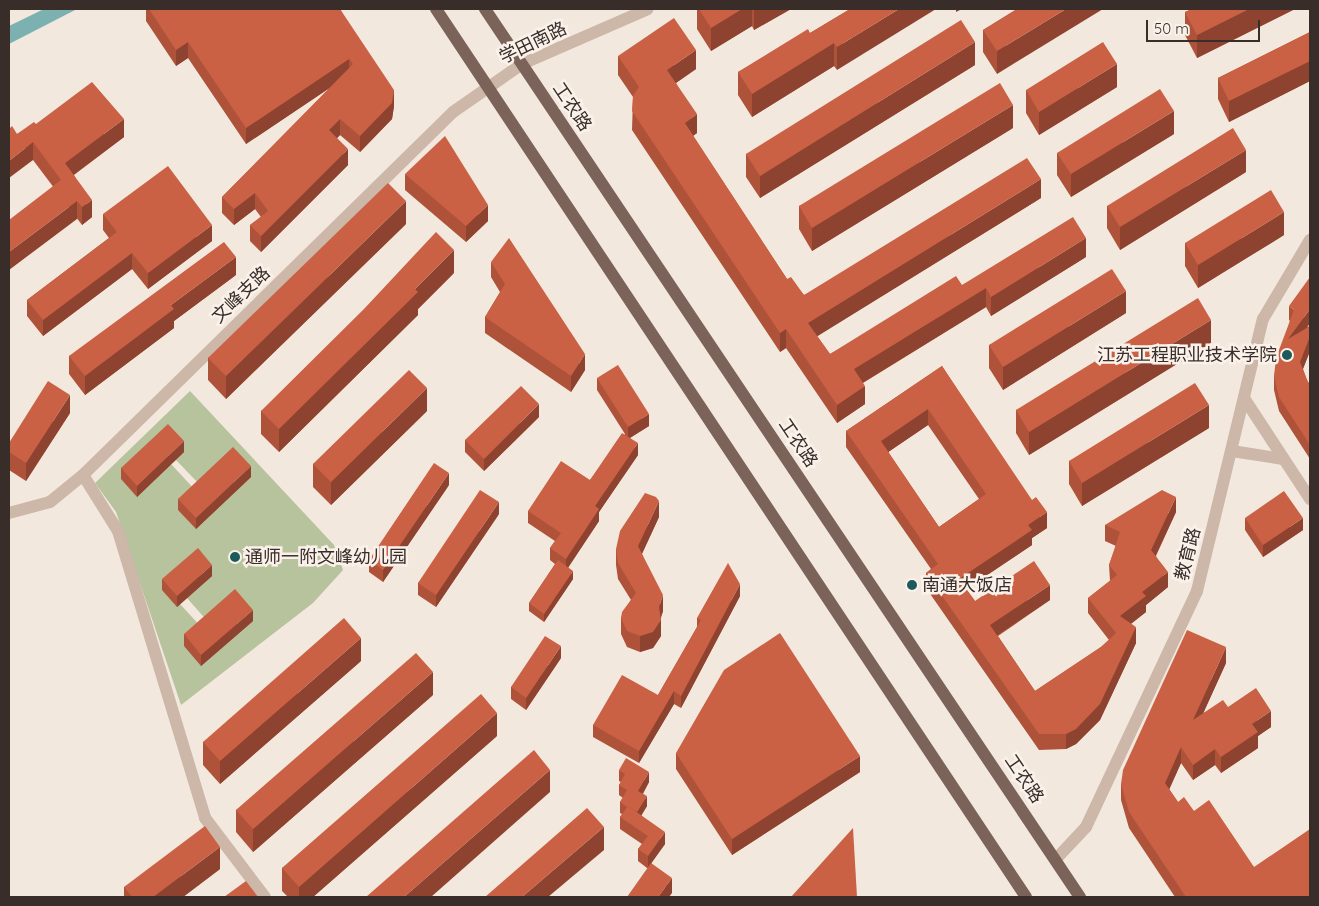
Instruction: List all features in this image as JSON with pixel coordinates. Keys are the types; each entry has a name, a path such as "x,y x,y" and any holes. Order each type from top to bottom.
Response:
{"main road":[{"path":"436,9 1026,897"},
{"name":"工农路","path":"485,9 1080,897"}],"street":[{"name":"学田南路","path":"488,86 522,64 648,9"},
{"name":"文峰支路","path":"9,513 50,502 82,475 453,112 488,86"},
{"name":"教育路","path":"1056,860 1086,827 1197,591 1263,319 1310,240"},
{"path":"1244,398 1310,499"},
{"path":"1232,451 1283,460"},
{"path":"82,475 118,531 205,818 265,897"}],"green space":[{"name":"通师一附文峰幼儿园","path":"190,391 334,545 343,570 313,603 181,705 116,512 95,483","holes":["176,460 202,487 197,492 171,464","212,576 187,598 209,623 203,629 180,604"]}],"water":[{"path":"44,9 77,9 9,44 9,26"}],"building":[{"path":"149,9 340,9 394,90 392,103 360,136 340,119 329,130 348,149 261,236 250,225 268,211 255,193 234,209 222,197 353,64 349,59 246,128 188,42 176,50"},
{"path":"699,9 742,9 711,28"},
{"path":"850,9 899,9 837,47 834,43 752,94 738,72 808,29 810,33"},
{"path":"1017,9 1066,9 997,51 983,30"},
{"path":"1192,9 1249,9 1197,35 1185,12"},
{"path":"674,18 696,50 667,70 697,114 685,123 787,279 791,277 804,295 1027,158 1041,179 808,323 830,354 956,276 962,285 1073,217 1086,238 991,297 986,288 854,369 865,386 837,405 786,329 780,333 632,111 633,96 639,87 618,56"},
{"path":"961,20 975,42 760,176 746,154"},
{"path":"1310,32 1310,61 1229,101 1218,78"},
{"path":"1103,42 1117,64 1039,112 1026,90"},
{"path":"92,82 124,119 65,163 92,200 82,207 77,201 9,252 9,220 61,180 33,142 9,161 9,129 12,126 17,134 34,122 36,124"},
{"path":"1000,83 1013,105 812,228 799,206"},
{"path":"1160,89 1174,111 1071,174 1057,153"},
{"path":"1233,128 1246,150 1120,227 1107,206"},
{"path":"445,136 488,205 466,226 405,174"},
{"path":"168,166 212,225 148,273 132,253 43,320 27,300 117,232 103,214"},
{"path":"388,183 406,201 226,376 208,358"},
{"path":"1271,190 1284,212 1198,265 1185,243"},
{"path":"436,232 454,250 415,289 418,292 279,429 261,411 364,309"},
{"path":"509,238 585,354 571,376 485,317 505,284 491,262"},
{"path":"224,242 236,257 171,305 174,309 85,376 69,356"},
{"path":"1112,269 1126,291 1003,367 989,345"},
{"path":"1310,277 1310,309 1288,339 1310,326 1310,336 1300,362 1310,385 1310,445 1279,397 1274,376 1276,358 1294,310 1289,306"},
{"path":"1198,298 1211,320 1029,432 1016,410"},
{"path":"618,365 649,414 628,427 597,378"},
{"path":"942,366 1032,500 1036,497 1047,512 1028,525 1032,530 959,579 975,601 1034,561 1050,585 990,625 1035,691 1101,647 1116,633 1088,598 1117,575 1109,565 1120,532 1105,525 1162,490 1176,497 1151,550 1168,572 1142,592 1146,596 1120,616 1136,627 1100,704 1076,729 1066,734 1039,734 926,573 938,564 846,431","holes":["928,409 986,494 939,527 881,441"]},
{"path":"409,370 427,388 331,482 313,464"},
{"path":"48,381 70,395 26,463 9,452 9,443"},
{"path":"1195,383 1209,405 1082,483 1069,461"},
{"path":"521,386 539,404 484,459 465,440"},
{"path":"168,424 184,441 137,486 121,468"},
{"path":"622,433 638,443 595,506 599,509 566,559 550,548 561,533 528,511 561,461 590,480"},
{"path":"233,447 251,466 196,518 178,499"},
{"path":"434,463 449,473 383,570 369,560"},
{"path":"480,490 499,502 436,595 418,583"},
{"path":"1284,491 1303,518 1263,545 1245,518"},
{"path":"645,493 656,497 659,501 638,546 663,595 659,607 661,620 653,632 640,636 627,631 621,618 622,612 636,593 618,563 616,549 620,531"},
{"path":"198,548 212,565 177,596 162,579"},
{"path":"558,560 573,571 544,614 529,603"},
{"path":"728,563 740,584 681,696 674,691 639,751 593,725 622,675 658,695 701,620 697,618"},
{"path":"235,589 253,610 201,655 184,634"},
{"path":"344,618 361,638 220,761 203,742"},
{"path":"1187,630 1226,647 1193,720 1223,700 1228,707 1256,688 1271,711 1252,724 1258,732 1221,757 1215,749 1193,765 1181,747 1165,783 1178,802 1184,797 1194,811 1209,800 1254,867 1310,829 1310,897 1186,897 1129,812 1121,784 1123,770"},
{"path":"780,633 860,756 732,839 676,753 724,670"},
{"path":"545,636 561,646 526,698 511,687"},
{"path":"416,653 433,672 253,829 236,810"},
{"path":"481,694 497,713 299,887 282,868"},
{"path":"534,750 550,770 404,897 366,897"},
{"path":"626,758 649,772 638,791 647,796 637,812 620,802 627,790 619,785 625,774 619,770"},
{"path":"628,806 665,832 648,856 638,849 648,836 620,817"},
{"path":"587,808 604,827 522,897 485,897"},
{"path":"205,826 220,847 153,897 132,897 124,887"},
{"path":"853,828 857,897 791,897"},
{"path":"651,863 672,878 658,897 627,897"},
{"path":"246,881 258,897 224,897"}],"place":[{"name":"江苏工程职业技术学院","path":"1287,355"},
{"name":"通师一附文峰幼儿园","path":"235,557"},
{"name":"南通大饭店","path":"912,585"}]}
